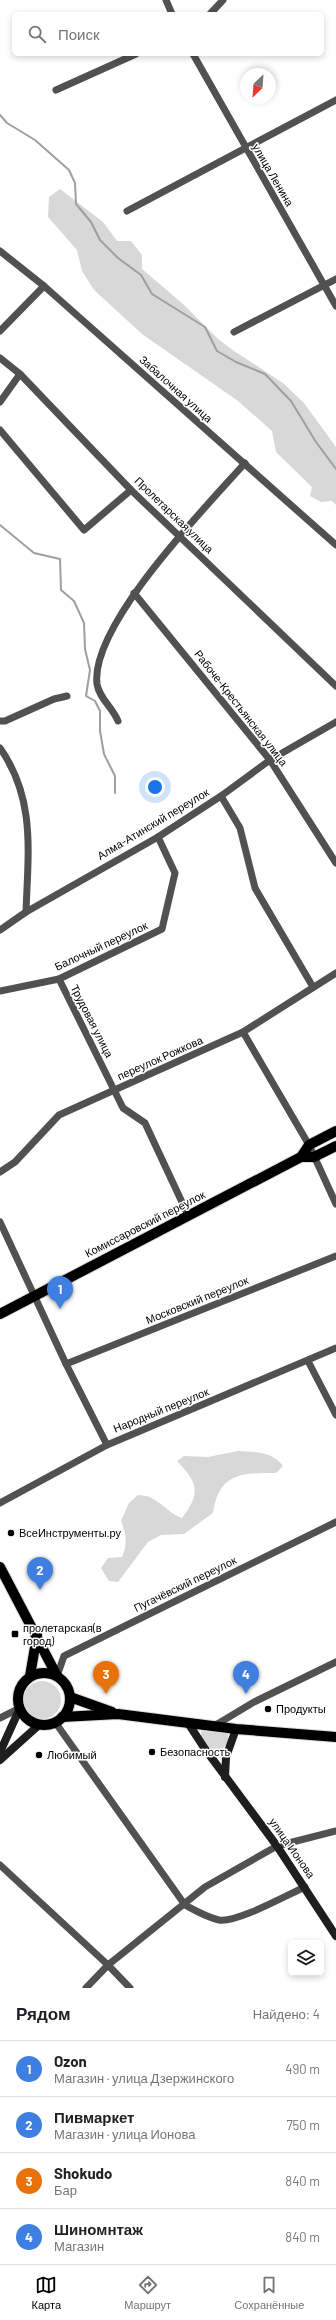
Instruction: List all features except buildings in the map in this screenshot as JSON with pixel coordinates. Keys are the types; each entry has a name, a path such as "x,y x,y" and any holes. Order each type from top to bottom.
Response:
{"main road":[{"name":"Комиссаровский переулок","path":"0,1314 301,1157 309,1146 336,1131"},
{"name":"Комиссаровский переулок","path":"301,1157 314,1157 336,1146"},
{"path":"0,1567 37,1635 57,1676 65,1683 70,1697 69,1705 58,1720"},
{"path":"30,1676 37,1635"},
{"path":"57,1676 39,1673 30,1676 23,1683 19,1691 20,1708 24,1716 32,1722 40,1724 58,1720 118,1714"},
{"path":"70,1697 118,1714 236,1729 336,1737"},
{"path":"0,1752 20,1708"},
{"name":"улица Ионова","path":"188,1723 225,1777 277,1846 336,1936"},
{"path":"0,1760 40,1724"},
{"path":"225,1777 226,1757 236,1729"}],"street":[{"path":"166,0 171,12"},
{"path":"212,12 223,0"},
{"path":"56,90 132,56"},
{"name":"улица Ленина","path":"194,56 245,149 323,286 336,306"},
{"path":"126,211 336,100"},
{"name":"Забалочная улица","path":"0,251 44,286 336,545"},
{"path":"234,332 336,279"},
{"path":"0,331 44,286"},
{"name":"Пролетарская улица","path":"0,358 20,374 131,490 336,686"},
{"path":"0,402 20,374"},
{"path":"0,430 84,530 131,490"},
{"path":"118,721 112,708 99,692 98,672 103,649 134,593 180,536 245,463"},
{"name":"Рабоче-Крестьянская улица","path":"134,593 270,760 336,863"},
{"path":"0,721 5,722 54,699 67,696"},
{"name":"Алма-Атинский переулок","path":"0,930 26,912 158,836 221,796 270,760 336,722"},
{"path":"0,748 21,786 27,809 28,849 26,912"},
{"path":"221,796 240,828 255,888 314,987"},
{"name":"Балочный переулок","path":"0,991 59,979 162,930 175,873 158,836"},
{"name":"переулок Рожкова","path":"0,1172 15,1162 59,1115 244,1032 336,973"},
{"name":"Трудовая улица","path":"59,979 123,1108 145,1123 188,1215"},
{"path":"244,1032 309,1146 336,1204"},
{"path":"0,1222 66,1364 108,1445"},
{"name":"Московский переулок","path":"66,1364 336,1256"},
{"name":"Народный переулок","path":"0,1503 108,1445 336,1348"},
{"path":"308,1361 336,1415"},
{"name":"Пугачёвский переулок","path":"57,1676 64,1656 336,1522"},
{"path":"214,1726 254,1702 336,1662"},
{"path":"0,1718 20,1708"},
{"path":"58,1720 185,1905 202,1915 220,1920 244,1915 305,1887"},
{"path":"86,1988 108,1965 185,1905 205,1887 277,1846 336,1830"},
{"path":"0,1865 108,1965 130,1988"}],"shaded area":[{"path":"60,189 103,222 117,241 131,241 142,255 142,269 183,304 217,338 283,383 304,403 336,447 336,505 332,501 321,502 310,496 312,487 276,452 272,431 238,401 142,334 94,290 82,271 77,250 48,217 49,197"},
{"path":"238,1451 263,1453 274,1457 283,1466 276,1473 242,1475 226,1483 220,1490 213,1513 184,1534 161,1535 148,1542 118,1582 109,1581 101,1568 108,1558 122,1557 126,1539 121,1521 129,1503 138,1495 145,1496 151,1498 182,1518 192,1501 194,1488 193,1481 177,1461 184,1456 208,1457"},
{"path":"42,1681 55,1687 61,1700 55,1713 42,1719 29,1713 23,1700 29,1687"},
{"path":"201,1731 228,1732 228,1743 221,1750 211,1750 201,1738"}],"waterway":[{"path":"0,115 7,123 35,140 69,170 75,183 76,204 91,222 100,240 118,258 141,275 152,294 205,327 217,351 236,362 265,374 291,401 316,442 336,469"},
{"path":"0,525 34,553 60,559 61,590 74,601 84,623 85,649 90,670 86,696 95,701 100,711 100,731 104,754 115,776 115,793"}],"place":[{"name":"Ozon","path":"60,1309"},
{"name":"ВсеИнструменты.ру","path":"11,1533"},
{"name":"Пивмаркет","path":"40,1590"},
{"name":"пролетарская(в город)","path":"15,1634"},
{"name":"Shokudo","path":"106,1694"},
{"name":"Шиномнтаж","path":"246,1694"},
{"name":"Продукты","path":"268,1709"},
{"name":"Безопасность","path":"152,1752"},
{"name":"Любимый","path":"39,1755"}]}
